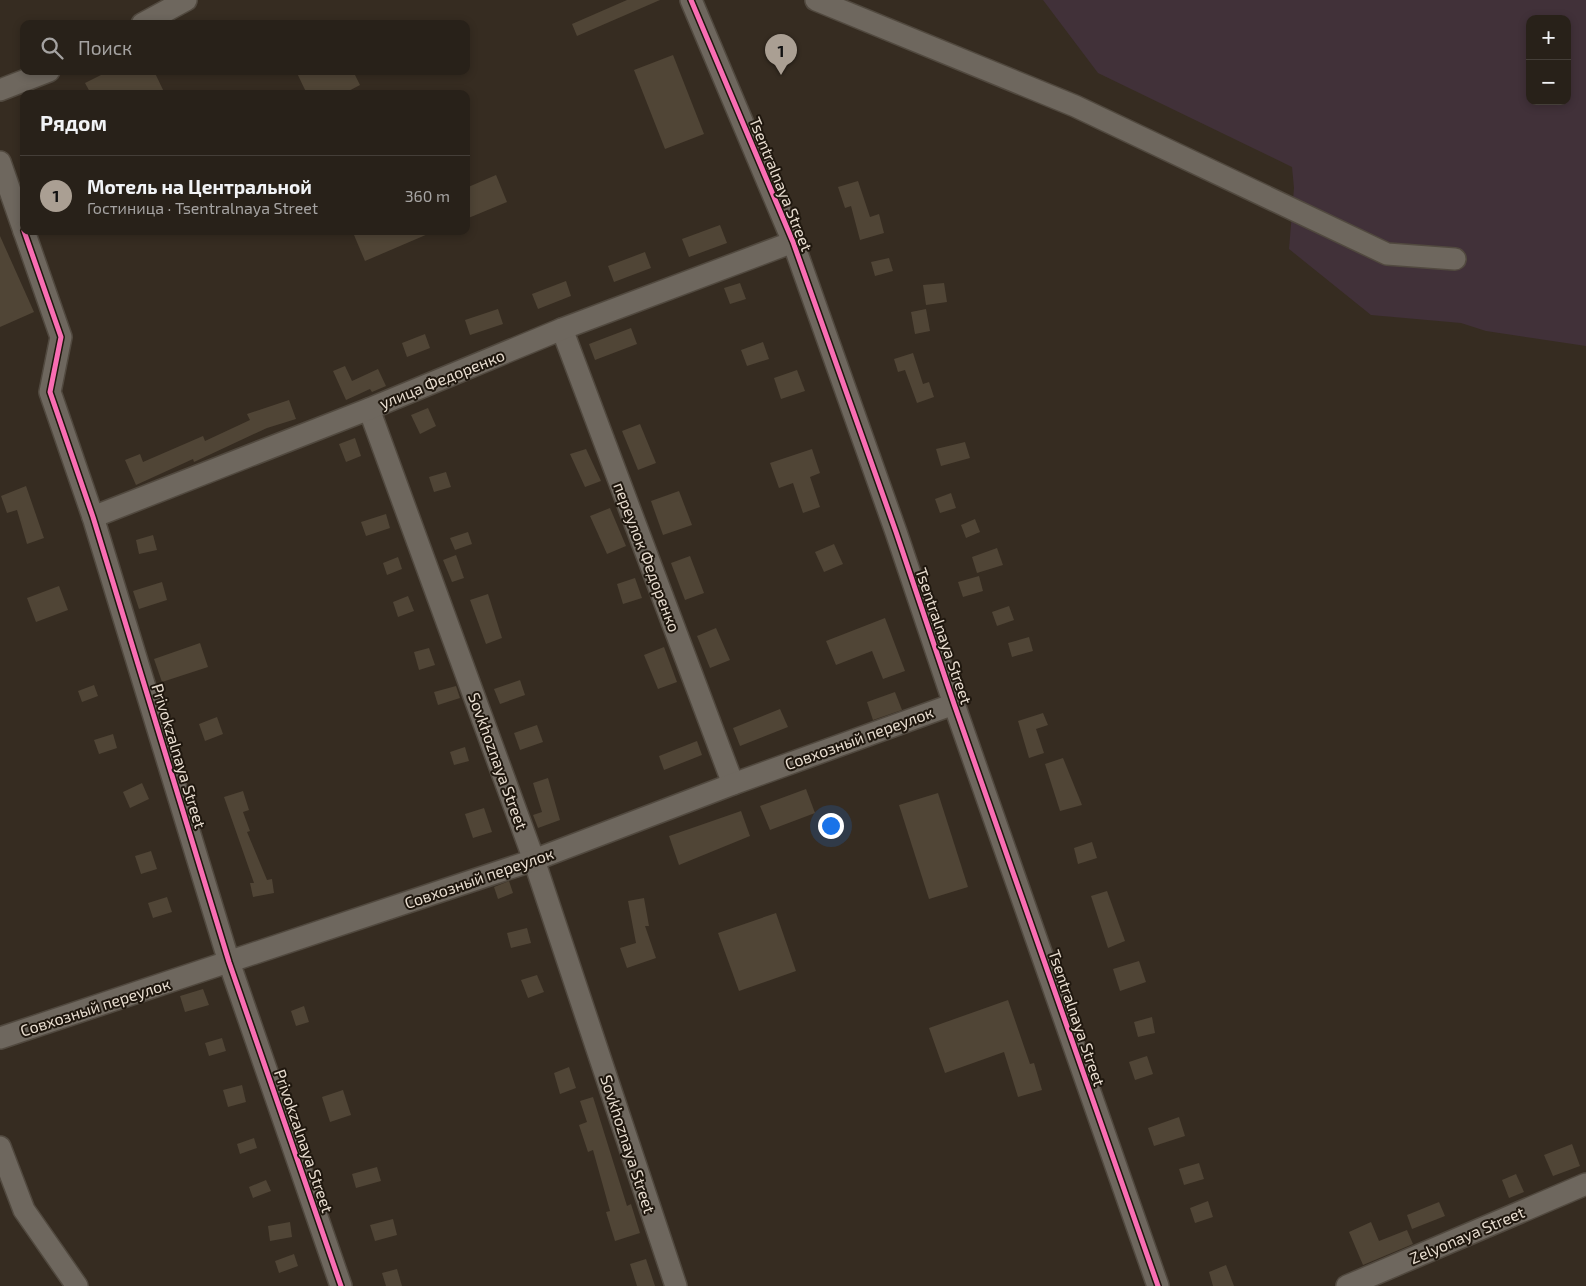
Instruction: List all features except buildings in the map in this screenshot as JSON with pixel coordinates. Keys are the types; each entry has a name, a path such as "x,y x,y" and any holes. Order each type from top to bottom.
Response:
{"street":[{"path":"149,20 186,0"},
{"name":"Tsentralnaya Street","path":"691,0 793,242 896,532 954,704 1158,1286"},
{"path":"816,0 1075,106 1387,254 1455,259"},
{"path":"0,90 39,75"},
{"name":"Privokzalnaya Street","path":"0,162 20,220"},
{"name":"Privokzalnaya Street","path":"25,235 61,337 50,392 92,517 229,962 341,1286"},
{"name":"улица Федоренко","path":"92,517 370,409 562,329 793,242"},
{"name":"переулок Федоренко","path":"562,329 733,784"},
{"name":"Sovkhoznaya Street","path":"370,409 534,860 676,1286"},
{"name":"Совхозный переулок","path":"0,1038 534,860 733,784 954,704"},
{"path":"0,1147 24,1210 77,1286"},
{"name":"Zelyonaya Street","path":"1347,1286 1586,1184"}],"shaded area":[{"path":"1043,0 1586,0 1586,346 1486,331 1461,323 1371,315 1289,249 1294,188 1292,167 1098,73"}],"cycle path":[{"path":"691,0 793,242 896,532 954,704 1158,1286"},
{"path":"25,235 61,337 50,392 93,517 229,962 341,1286"}],"place":[{"name":"Мотель на Центральной","path":"781,75"}]}
